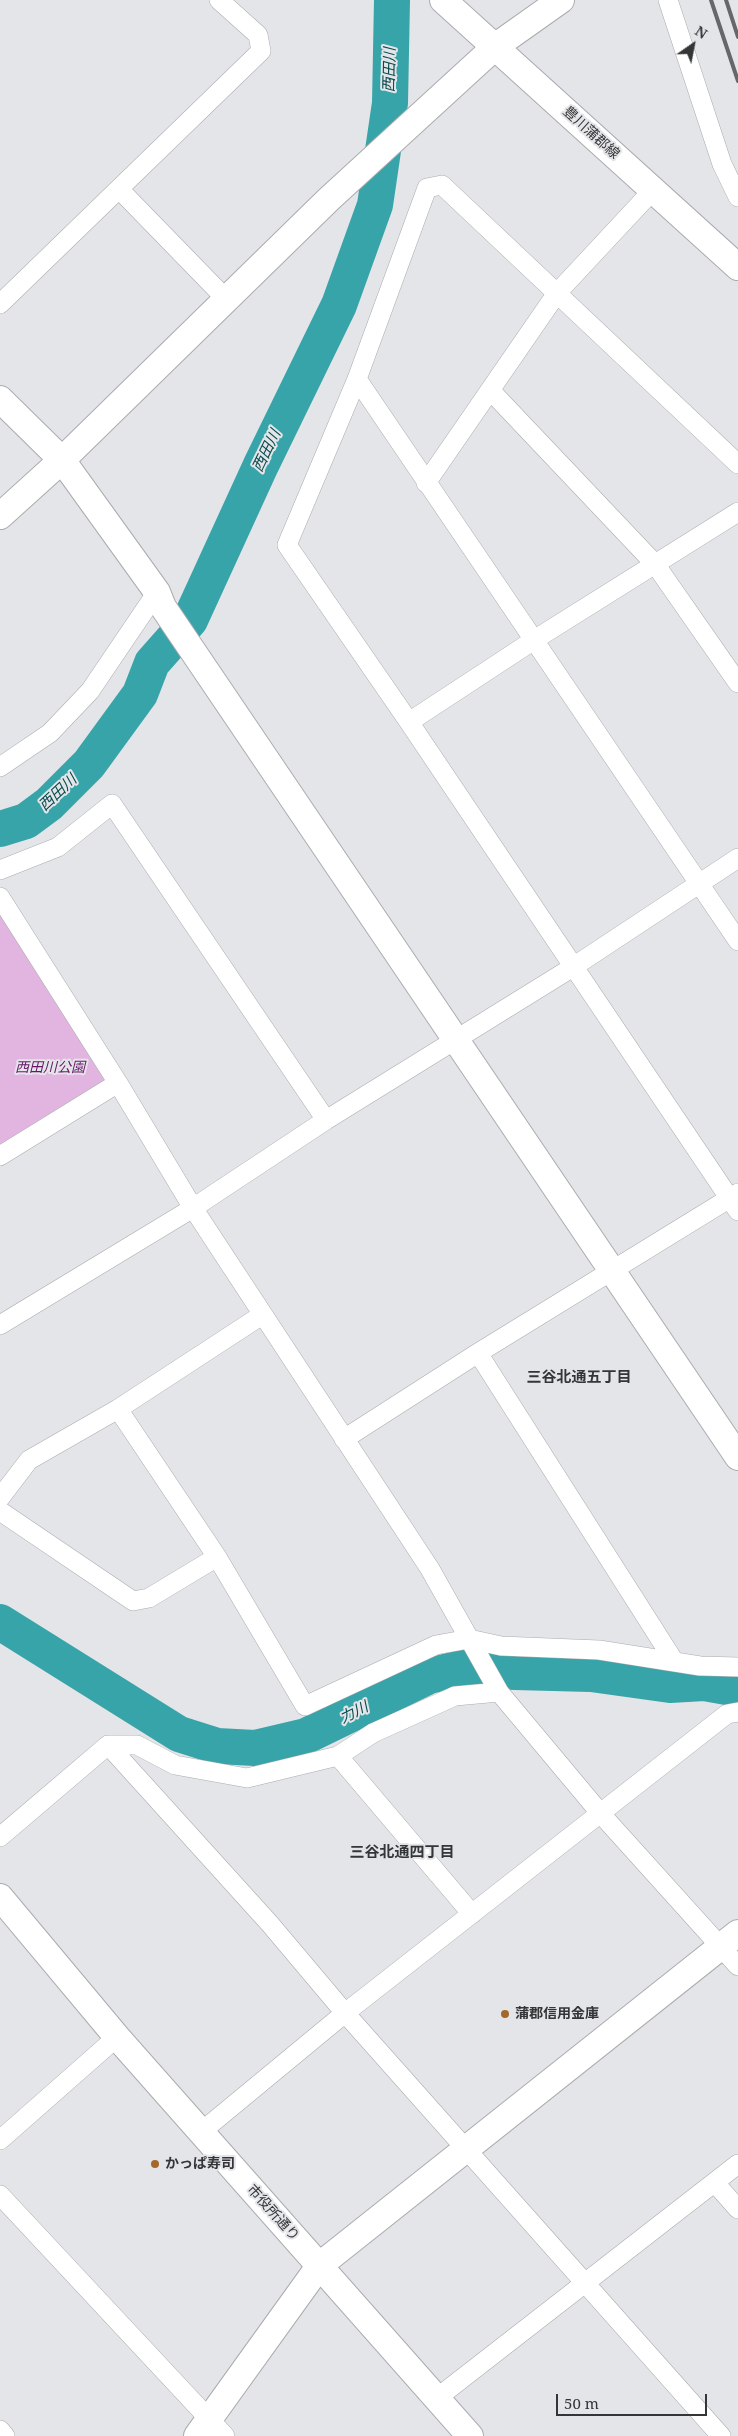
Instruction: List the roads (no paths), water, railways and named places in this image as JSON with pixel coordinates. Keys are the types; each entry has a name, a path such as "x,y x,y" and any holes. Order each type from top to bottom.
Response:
{"street":[{"path":"0,304 261,51 258,35 219,0"},
{"name":"豊川蒲郡線","path":"443,0 738,267"},
{"path":"0,516 62,460 329,199 422,116 496,46 561,0"},
{"path":"668,0 722,164 738,197"},
{"path":"344,1439 612,1270 735,1201 573,967 409,722 287,546 357,379 428,188 442,185 738,464"},
{"path":"119,189 227,300"},
{"path":"426,483 557,293 654,190"},
{"path":"357,379 738,941"},
{"path":"490,390 655,564 738,683"},
{"path":"0,400 62,460 160,599 738,1457"},
{"path":"409,722 534,640 738,512"},
{"path":"0,767 50,733 90,691 160,599"},
{"path":"0,870 58,847 112,804 326,1120"},
{"path":"0,1325 194,1208 326,1120 573,967 738,858"},
{"path":"0,897 262,1315 430,1569 497,1689 601,1814 729,1940 738,1966"},
{"path":"0,1156 118,1084"},
{"path":"0,1498 29,1460 118,1409 262,1315"},
{"path":"478,1353 674,1661"},
{"path":"118,1409 216,1557 305,1706 436,1645 472,1644 599,1650 700,1666 738,1667"},
{"path":"0,1511 133,1601 150,1598 216,1557"},
{"path":"0,1837 108,1745 137,1745 175,1765 247,1778 338,1756 373,1733 455,1696 497,1689"},
{"path":"202,2132 345,2012 727,1714 738,1712"},
{"path":"108,1745 258,1910 345,2012 586,2281 721,2436"},
{"path":"338,1756 472,1914"},
{"name":"市役所通り","path":"0,1897 117,2037 470,2436"},
{"path":"0,2195 210,2430 320,2265 729,1940"},
{"path":"0,2140 117,2037"},
{"path":"438,2398 738,2164"},
{"path":"715,2183 738,2209"},
{"path":"0,2430 5,2436"}],"waterway":[{"name":"西田川","path":"0,829 26,821 49,804 89,764 140,694 152,663 190,620 261,465 339,305 375,205 390,103 392,0"},
{"name":"力川","path":"0,1622 179,1734 217,1746 255,1748 306,1736 429,1676 461,1668 515,1672 591,1674 670,1685 704,1683 738,1689"}],"railway":[{"path":"711,0 738,81"},
{"path":"726,0 738,37"}],"place":[{"name":"蒲郡信用金庫","path":"505,2014"},
{"name":"かっぱ寿司","path":"155,2164"}],"district":[{"name":"三谷北通五丁目","path":"579,1378"},
{"name":"三谷北通四丁目","path":"402,1853"}],"park label":[{"name":"西田川公園","path":"50,1068"}]}
